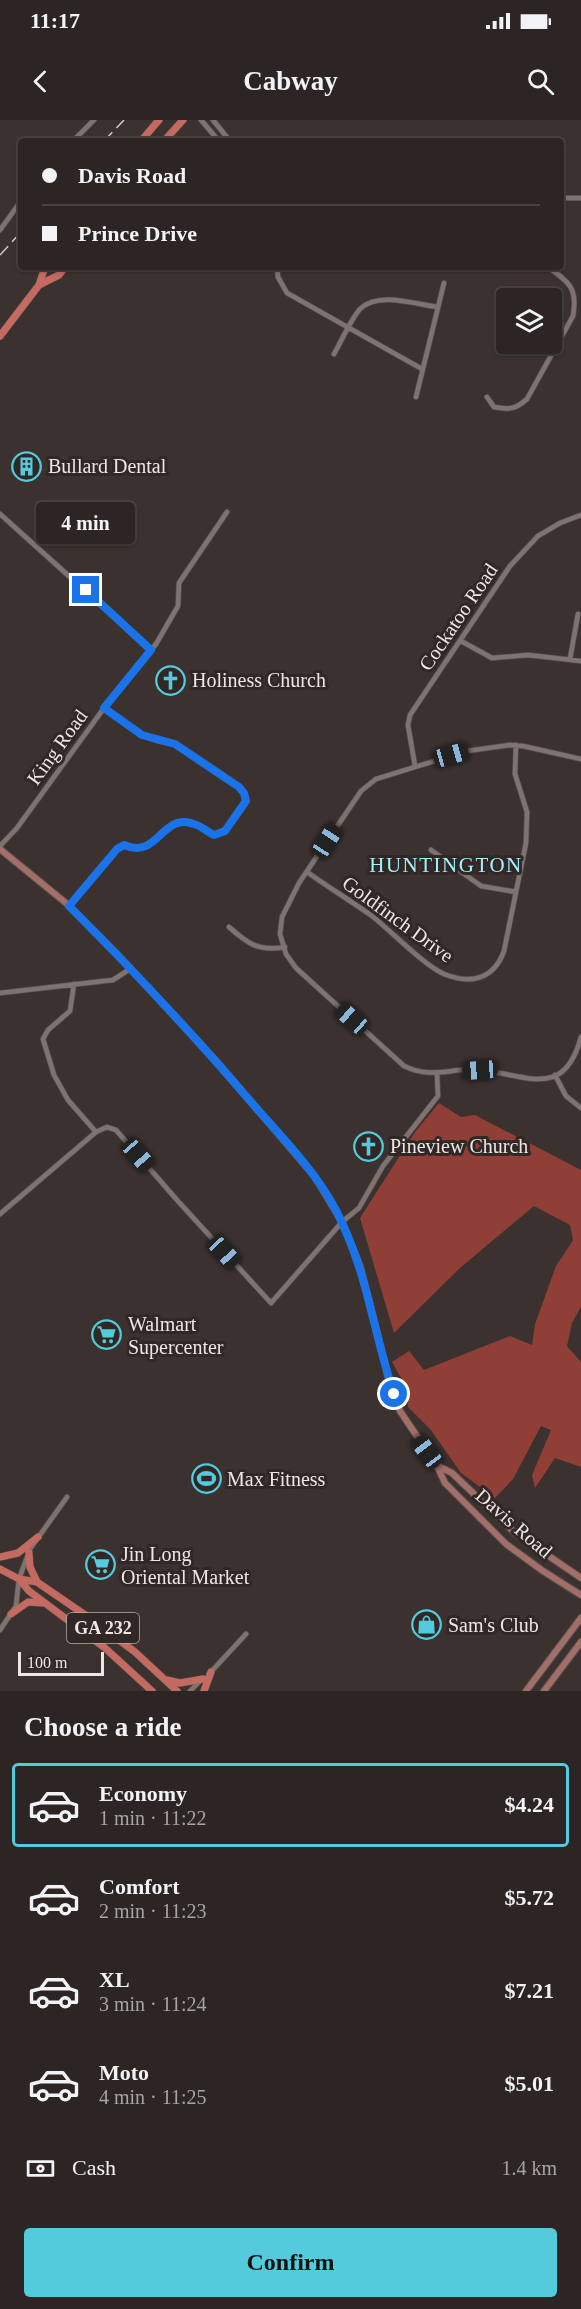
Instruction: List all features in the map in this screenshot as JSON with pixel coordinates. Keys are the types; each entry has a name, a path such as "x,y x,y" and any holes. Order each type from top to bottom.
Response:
{"main road":[{"path":"144,138 159,120"},
{"path":"167,138 183,120"},
{"path":"0,336 39,285 44,270"},
{"path":"39,285 59,275 63,270"},
{"name":"Davis Road","path":"0,848 69,906 130,969 285,1140 315,1178 342,1222 360,1266 388,1376 400,1411 446,1483 506,1544 581,1595"},
{"name":"Davis Road","path":"437,1466 452,1473 515,1533 581,1578"},
{"path":"0,1557 18,1552 38,1537"},
{"path":"28,1553 30,1567 37,1582"},
{"name":"GA 232","path":"0,1569 19,1579 37,1582 91,1619 135,1653 177,1691"},
{"name":"GA 232","path":"19,1579 29,1591 105,1648 152,1691"},
{"path":"11,1614 28,1602 47,1604"},
{"path":"526,1691 581,1618"},
{"path":"544,1691 581,1642"},
{"path":"204,1691 211,1672"},
{"path":"166,1679 180,1683 203,1679"}],"street":[{"path":"77,138 94,120"},
{"path":"201,120 216,138"},
{"path":"213,120 228,138"},
{"path":"564,198 581,198"},
{"path":"0,230 18,205"},
{"path":"277,270 278,277 287,293 422,369"},
{"path":"552,270 572,287 576,301 573,315 562,334"},
{"path":"416,397 444,283"},
{"path":"334,354 360,309 380,299 437,307"},
{"path":"486,397 494,407 508,410 518,407 527,399 550,354"},
{"name":"King Road","path":"0,848 104,708 151,650 178,606 179,583 227,512"},
{"path":"0,514 151,650"},
{"name":"Cockatoo Road","path":"414,766 408,725 410,715 510,566 538,536 560,523 581,515"},
{"path":"570,660 578,614"},
{"path":"461,640 492,658 528,655 581,661"},
{"path":"69,906 117,849 124,845 136,850 147,848 165,830 180,821 194,824 214,835 225,831 246,801 239,787 175,744 142,735 104,708"},
{"path":"581,759 516,746 467,751 376,779 362,791 307,872 282,917 280,934 286,954 306,978 404,1066 417,1073 437,1074 480,1070 540,1080 562,1072 572,1061 581,1037"},
{"name":"Goldfinch Drive","path":"307,872 370,915 443,974 464,979 481,978 491,973 500,964 526,843 527,812 514,774 516,746"},
{"path":"431,850 481,886 516,892"},
{"path":"229,927 248,944 275,949 285,948"},
{"path":"0,993 113,980 130,969"},
{"path":"74,984 70,1011 48,1030 43,1039 54,1075 68,1100 96,1132"},
{"path":"0,1214 96,1132 106,1127 116,1130 271,1303 342,1222 359,1208 383,1166 438,1096 437,1074"},
{"path":"555,1075 566,1096 581,1108"},
{"path":"0,1630 17,1601 19,1579 28,1553 67,1497"},
{"path":"190,1691 246,1634"}],"shaded area":[{"path":"439,1103 461,1117 475,1115 581,1170 581,1307 572,1323 567,1346 581,1362 581,1467 555,1458 535,1488 532,1475 551,1430 541,1426 513,1479 495,1498 461,1473 431,1430 408,1407 407,1388 392,1362 409,1351 424,1370 510,1336 532,1345 535,1324 556,1266 573,1240 570,1225 534,1206 460,1268 394,1333 360,1218 415,1132"}],"railway":[{"path":"107,138 124,120"},
{"path":"0,255 18,235"}],"place":[{"name":"Bullard Dental","path":"27,466"},
{"name":"Holiness Church","path":"171,680"},
{"name":"Pineview Church","path":"369,1146"},
{"name":"Walmart Supercenter","path":"107,1335"},
{"name":"Max Fitness","path":"206,1479"},
{"name":"Jin Long Oriental Market","path":"100,1565"},
{"name":"Sam's Club","path":"427,1625"}],"district":[{"name":"HUNTINGTON","path":"446,865"}],"route":[{"path":"86,590 151,650 104,708 142,735 175,744 239,787 246,801 225,831 214,835 194,824 180,821 165,830 147,848 136,850 124,845 117,849 69,906 217,1062 315,1178 342,1222 360,1266 394,1394"}]}
